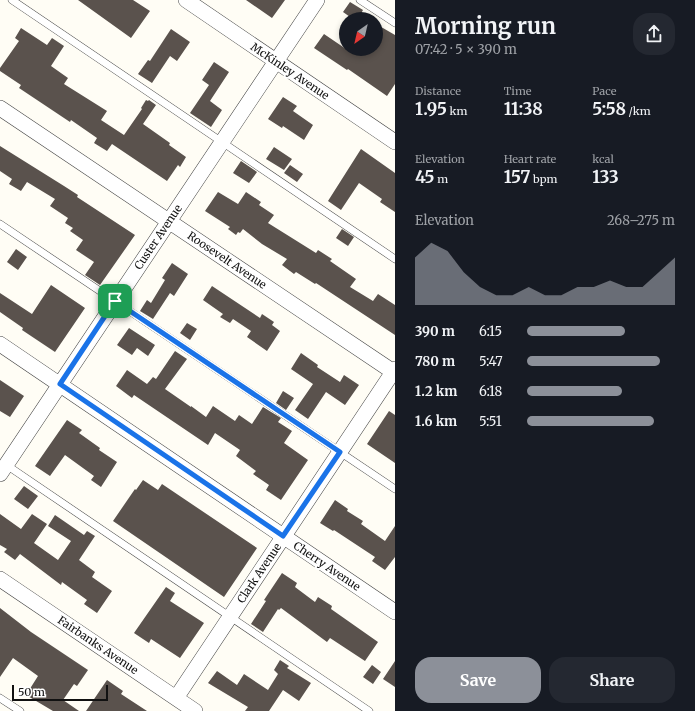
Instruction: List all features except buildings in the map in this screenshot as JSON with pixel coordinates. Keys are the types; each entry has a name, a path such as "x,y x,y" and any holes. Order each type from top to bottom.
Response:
{"street":[{"name":"McKinley Avenue","path":"186,0 395,142"},
{"name":"Custer Avenue","path":"2,467 60,384 317,0"},
{"name":"Roosevelt Avenue","path":"0,108 394,371"},
{"name":"Cherry Avenue","path":"0,344 395,612"},
{"name":"Clark Avenue","path":"176,698 394,371"},
{"name":"Fairbanks Avenue","path":"0,579 195,711"}],"lane":[{"path":"12,0 395,259"},
{"path":"360,0 395,23"},
{"path":"0,224 395,489"},
{"path":"2,467 230,616 369,711"},
{"path":"0,698 20,711"}],"route":[{"path":"115,301 340,452 283,536 60,384 115,301"}]}
